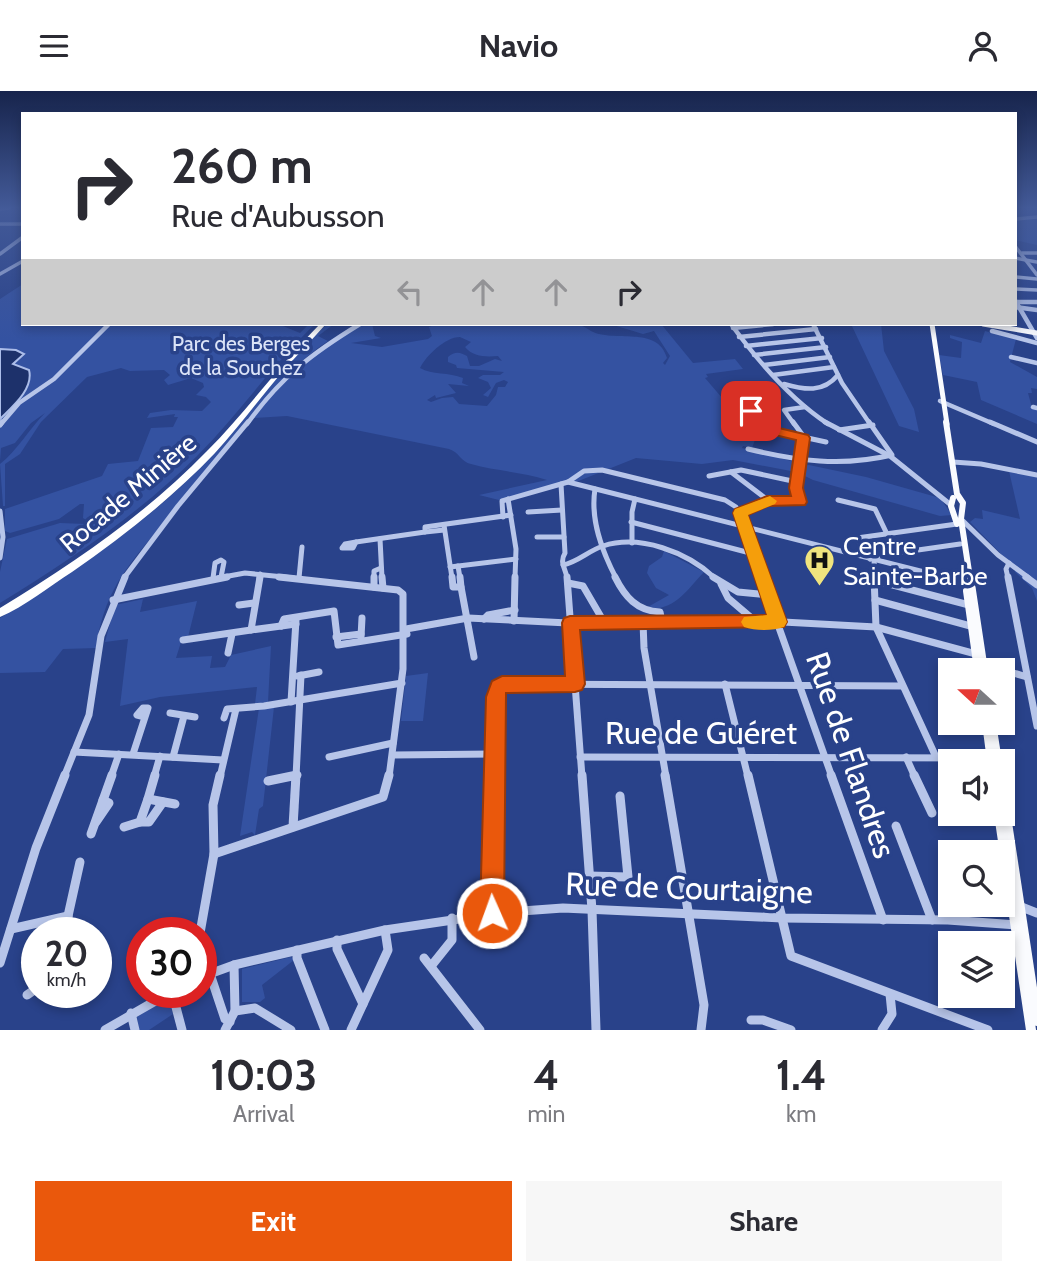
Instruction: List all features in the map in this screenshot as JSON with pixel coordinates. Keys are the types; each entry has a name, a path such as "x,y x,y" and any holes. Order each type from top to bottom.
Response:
{"highway":[{"name":"Rocade Minière","path":"0,607 83,554 158,496 217,439 288,355 319,326"},
{"name":"Rocade Minière","path":"0,613 87,557 178,485 223,440 319,326"}],"main road":[{"path":"930,326 980,658"},
{"path":"991,326 1036,337"},
{"path":"943,414 952,460 960,544 975,628 977,658"},
{"path":"1000,826 1007,881 1016,905"},
{"path":"1007,826 1031,1030"},
{"path":"1019,925 1037,1021"}],"street":[{"path":"1022,253 1037,253"},
{"path":"1022,253 1037,277"},
{"path":"1017,258 1037,262"},
{"path":"0,274 21,263"},
{"path":"1017,277 1037,277"},
{"path":"1017,289 1037,290"},
{"path":"1017,301 1037,302"},
{"path":"1017,302 1024,309 1028,326 1036,337"},
{"path":"1017,307 1037,310"},
{"path":"0,425 19,403 54,379 107,326"},
{"path":"0,963 36,848 92,704 101,636 113,600 125,576 178,506 233,443 269,393 311,354 356,326"},
{"path":"732,326 754,355 805,407 837,430 890,456 957,510 1009,563 1037,585"},
{"path":"739,337 815,326 838,375 891,453 890,456"},
{"path":"992,331 1036,337"},
{"path":"746,346 822,338"},
{"path":"754,355 826,347"},
{"path":"764,365 830,357"},
{"path":"1011,357 1037,363"},
{"path":"773,375 834,367"},
{"path":"782,384 819,389 829,386 838,375"},
{"path":"942,402 1037,442"},
{"path":"503,517 500,503 564,483 589,470 613,471 725,500 740,513 769,501 799,502 796,491 803,438 781,407 805,407"},
{"path":"751,411 763,427 826,442"},
{"path":"837,430 873,425"},
{"path":"782,433 799,430"},
{"path":"748,449 799,462 835,465 890,456"},
{"path":"952,460 1037,475"},
{"path":"709,476 729,471 797,482"},
{"path":"739,472 769,501"},
{"path":"564,483 966,583"},
{"path":"564,483 563,565 568,583 592,910 596,1030"},
{"path":"595,489 593,506 602,546 618,580 634,604 660,613 662,622"},
{"path":"508,499 516,559 514,621"},
{"path":"632,543 631,522 635,499"},
{"path":"838,500 875,509 887,534"},
{"path":"528,512 562,510"},
{"path":"936,757 876,627 871,559 857,538 887,534 957,510"},
{"path":"0,511 3,537 0,558"},
{"name":"Rue de Flandres","path":"740,513 883,920"},
{"path":"356,542 425,533 512,515"},
{"path":"631,522 754,554"},
{"path":"444,527 454,566 453,587 461,587 474,657"},
{"path":"537,537 564,537"},
{"path":"380,539 383,588"},
{"path":"563,565 575,563 602,546 632,543 656,547 703,569 721,585 728,598 755,622"},
{"path":"871,559 960,544"},
{"path":"299,579 302,547"},
{"path":"454,566 516,559"},
{"path":"213,579 215,563 221,560 224,562 221,577"},
{"path":"1009,563 1006,569 1037,726"},
{"path":"374,587 374,571 382,568"},
{"path":"113,600 245,573 383,588 398,590 403,594 407,631 405,661 386,793 383,797 214,854"},
{"path":"251,630 260,574"},
{"path":"874,580 969,605"},
{"path":"568,583 583,586 604,622"},
{"path":"721,585 743,593 769,595"},
{"path":"875,600 975,628"},
{"path":"239,605 254,603"},
{"path":"484,619 488,615 515,610"},
{"path":"183,640 281,626 284,619 296,620 334,611 338,645 361,638 468,618 570,623 778,622 876,627 976,655"},
{"path":"361,638 362,618"},
{"path":"293,827 297,775 296,620"},
{"path":"643,622 644,648 661,758 704,1005 701,1030"},
{"path":"228,653 232,634"},
{"path":"297,676 319,672"},
{"path":"1015,675 1027,677"},
{"path":"224,718 227,709 251,708 402,683"},
{"path":"492,913 496,697 502,684 902,685"},
{"path":"725,684 782,910 791,956 988,1030"},
{"path":"203,917 214,854 214,805 222,759 236,709"},
{"path":"170,713 195,717"},
{"path":"173,757 184,716"},
{"path":"133,754 145,717"},
{"path":"329,757 393,743"},
{"path":"74,752 222,759"},
{"path":"91,834 109,803 103,800 119,754"},
{"path":"393,755 494,754"},
{"path":"140,822 160,756"},
{"name":"Rue de Guéret","path":"580,757 936,757"},
{"path":"906,757 932,813"},
{"path":"268,781 297,775"},
{"path":"589,876 628,877 620,796"},
{"path":"148,799 175,804"},
{"path":"124,827 149,822 163,802"},
{"path":"895,827 932,920"},
{"path":"11,929 68,916 80,862"},
{"path":"1016,905 1037,913"},
{"name":"Rue de Courtaigne","path":"217,971 234,964 337,940 452,918 563,908 1019,925"},
{"path":"452,918 452,940 428,961 480,1030"},
{"path":"351,1030 389,948 386,930"},
{"path":"337,940 337,949 363,1004"},
{"path":"297,950 297,958 326,1030"},
{"path":"228,1026 235,1011 234,964"},
{"path":"882,1030 892,1014 890,993"},
{"path":"217,1000 228,1026"},
{"path":"105,1030 141,1008"},
{"path":"176,1008 182,1030"},
{"path":"235,1011 255,1008 291,1030"},
{"path":"131,1013 135,1030"},
{"path":"751,1020 764,1020 791,1030"}],"green space":[{"name":"Parc des Berges de la Souchez","path":"21,285 21,326 283,326 300,333 307,326 313,326 212,440 175,477 103,535 0,603 0,572 7,539 60,523 89,522 83,518 84,504 80,504 59,519 10,533 5,531 5,509 102,476 108,464 138,461 151,428 173,427 178,417 174,417 175,414 147,418 150,413 171,410 202,411 211,402 206,397 196,395 204,387 203,383 191,378 168,385 164,380 170,375 164,370 130,371 121,368 87,377 41,422 20,454 5,464 3,506 0,464 45,413 31,423 15,443 1,448 0,461 0,428 23,401 59,375 85,349 57,374 15,404 0,422 0,299"},
{"path":"325,326 331,326 318,336 328,341 290,372 273,390 126,569 107,606 96,648 63,649 45,672 0,673 0,618 104,549 177,490 216,451"},
{"path":"358,326 372,326 375,336 381,338 351,343 382,347 428,339 432,336 429,327 431,326 582,326 600,334 645,338 654,342 662,348 667,358 663,363 665,365 670,356 654,331 643,334 617,326 663,326 693,363 735,359 743,369 706,374 708,377 705,378 729,406 725,407 740,424 758,425 752,448 742,448 798,464 796,472 733,460 702,464 636,458 576,482 560,483 499,500 479,495 547,480 471,464 449,449 287,416 253,418 289,377","holes":["460,337 471,342 465,347 476,355 498,356 502,361 495,359 479,366 470,366 467,356 458,353 448,357 448,362 457,368 504,372 478,378 488,382 491,388 483,395 488,397 496,383 504,380 508,382 505,387 498,387 496,395 487,406 459,404 453,397 431,402 427,400 435,395 436,398 456,393 448,384 469,386 462,383 463,378 420,368 427,358 448,340"]},
{"path":"852,326 881,326 884,351 914,409 919,432 899,426"},
{"path":"985,331 1016,339 1010,362 1037,377 1037,389 1031,388 1032,393 1028,393 1032,408 1037,409 1037,424 981,400 977,382 943,375 939,355 961,358 962,342 950,338 950,335 981,343"},
{"path":"809,465 866,477 940,498 952,515 940,516 813,480 799,473 802,466"},
{"path":"1009,471 1037,477 1037,601 1032,588 1015,572 1015,565 970,522 975,518 983,519 982,510 1020,519"},
{"path":"664,551 704,572 679,599 664,607 646,608 669,595 656,588 647,573 649,566 662,557"},
{"path":"143,599 140,612 197,601 188,637 182,639 176,658 212,656 210,668 225,667 231,655 271,646 268,702 255,704 257,687 160,697 120,706 128,639 105,642 115,605"},
{"path":"428,673 423,721 401,721 406,676"},
{"path":"274,707 263,806 259,809 255,835 252,832 240,836 259,708"},
{"path":"291,957 294,960 262,985 265,998 260,1002 242,1002 242,969"},
{"path":"152,1008 171,1008 173,1014 149,1030 139,1030 137,1017"}],"shaded area":[{"path":"0,349 16,350 24,354 13,364 29,370 30,377 21,397 0,419"}],"slow traffic":[{"path":"750,622 778,622 740,513 770,501"}],"place":[{"name":"Centre Sainte-Barbe","path":"820,588"}],"route":[{"path":"492,913 490,904 494,754 496,691 499,687 502,684 575,684 570,623 778,622 740,513 767,501 799,502 796,488 803,438 766,429 751,411"}]}
